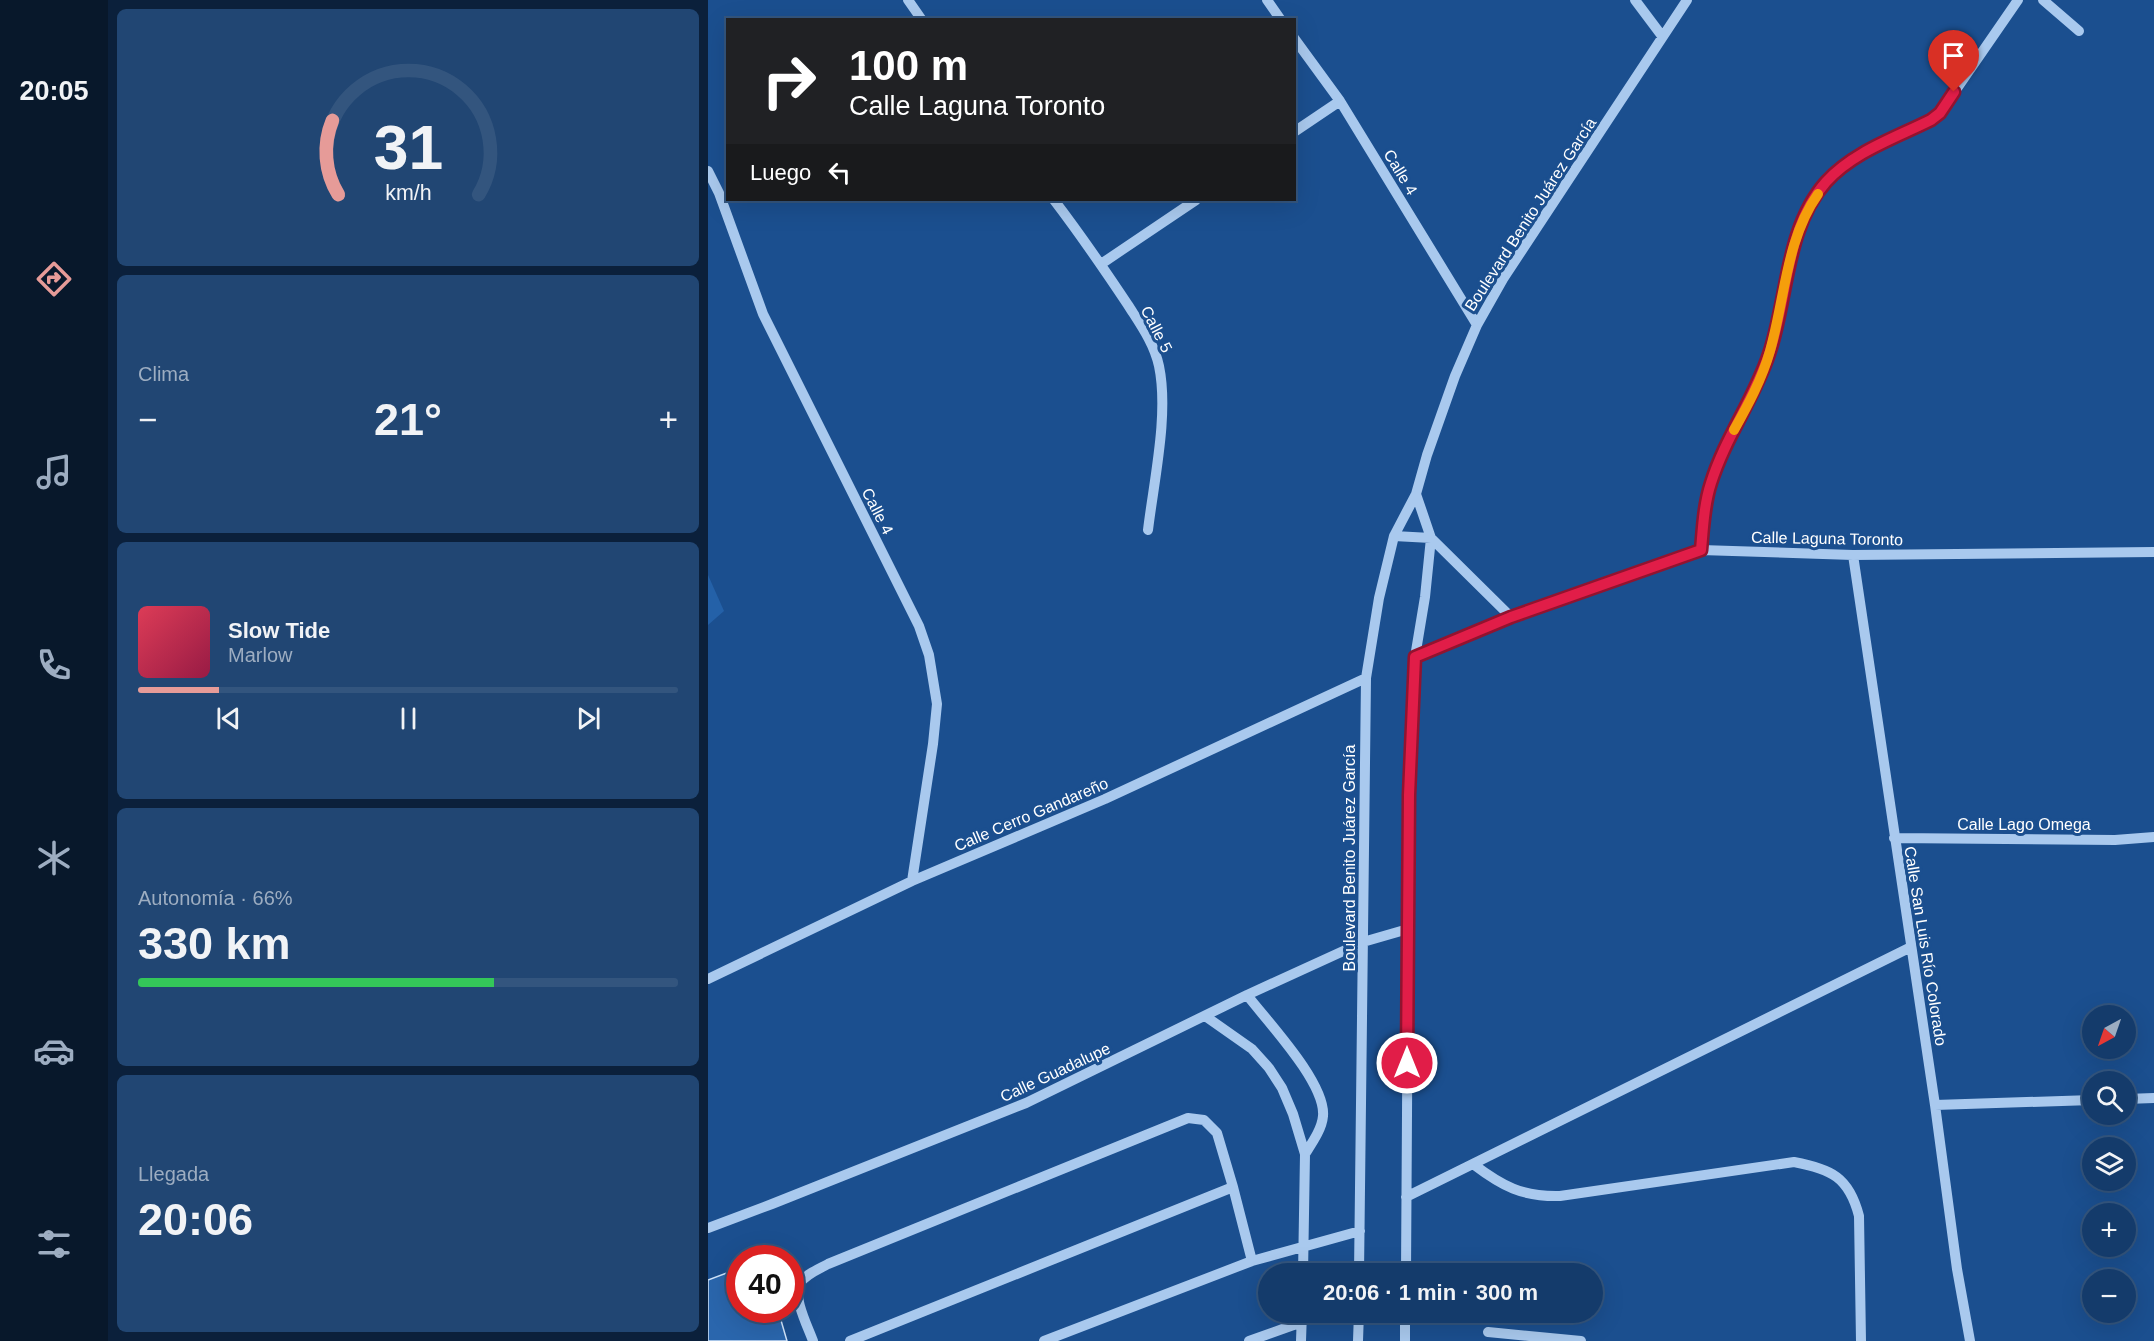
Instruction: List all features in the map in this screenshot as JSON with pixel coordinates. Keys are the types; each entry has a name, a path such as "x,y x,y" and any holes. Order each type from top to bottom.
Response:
{"street":[{"path":"908,0 921,18"},
{"path":"1267,0 1280,18"},
{"path":"1635,0 1662,36"},
{"name":"Boulevard Benito Juárez García","path":"1359,1263 1366,678 1379,598 1394,536 1416,494 1443,410 1477,325 1503,279 1687,0"},
{"path":"1701,550 1705,506 1710,484 1718,462 1758,384 1770,352 1790,260 1814,199 1826,183 1859,155 1931,120 1940,113 2018,0"},
{"path":"2043,0 2079,31"},
{"name":"Calle 4","path":"1296,41 1340,101 1477,325"},
{"path":"1296,131 1340,101"},
{"name":"Calle 4","path":"708,171 719,193 763,314 919,626 929,655 937,704 912,881"},
{"name":"Calle 5","path":"1055,201 1101,264 1148,336 1159,364 1162,391 1161,425 1148,530"},
{"path":"1101,264 1195,201"},
{"path":"1406,1263 1409,795 1415,657 1425,597 1431,538 1416,494"},
{"path":"1394,536 1431,538 1511,617"},
{"name":"Calle Laguna Toronto","path":"1415,657 1511,617 1701,550 1853,555 2154,552"},
{"name":"Calle San Luis Río Colorado","path":"1853,555 1935,1105 1957,1269 1970,1341"},
{"name":"Calle Cerro Gandareño","path":"708,979 912,881 1104,799 1366,678"},
{"name":"Calle Lago Omega","path":"1894,838 2115,840 2154,837"},
{"name":"Calle Guadalupe","path":"708,1228 1026,1103 1246,995 1363,942 1408,928"},
{"path":"1406,1197 1911,947"},
{"path":"1246,995 1302,1064 1322,1106 1323,1117 1305,1154"},
{"path":"1205,1016 1252,1048 1282,1088 1293,1114 1305,1154 1303,1263"},
{"path":"2136,1099 2154,1098"},
{"path":"1935,1105 2082,1100"},
{"path":"813,1341 797,1292 801,1281 811,1273 828,1264 1188,1118 1204,1120 1217,1133 1251,1261"},
{"path":"1473,1164 1498,1183 1521,1192 1542,1196 1560,1196 1794,1162 1833,1174 1848,1186 1859,1216 1861,1341"},
{"path":"850,1341 1233,1187"},
{"path":"1044,1341 1251,1261 1360,1232"},
{"path":"1249,1341 1289,1323"},
{"path":"1301,1341 1302,1323"},
{"path":"1358,1341 1359,1323"},
{"path":"1405,1323 1405,1341"},
{"path":"1488,1332 1581,1341"}],"shaded area":[{"path":"708,575 724,611 708,625"}],"building":[{"path":"726,1273 726,1323 782,1323 787,1341 708,1341 708,1280"}],"slow traffic":[{"path":"1734,430 1746,410 1770,352 1790,260 1804,220 1818,194"}],"route":[{"path":"1407,1063 1409,795 1415,657 1511,617 1701,550 1705,506 1710,484 1718,462 1758,384 1770,352 1790,260 1814,199 1826,183 1859,155 1931,120 1940,113 1954,92"}]}
